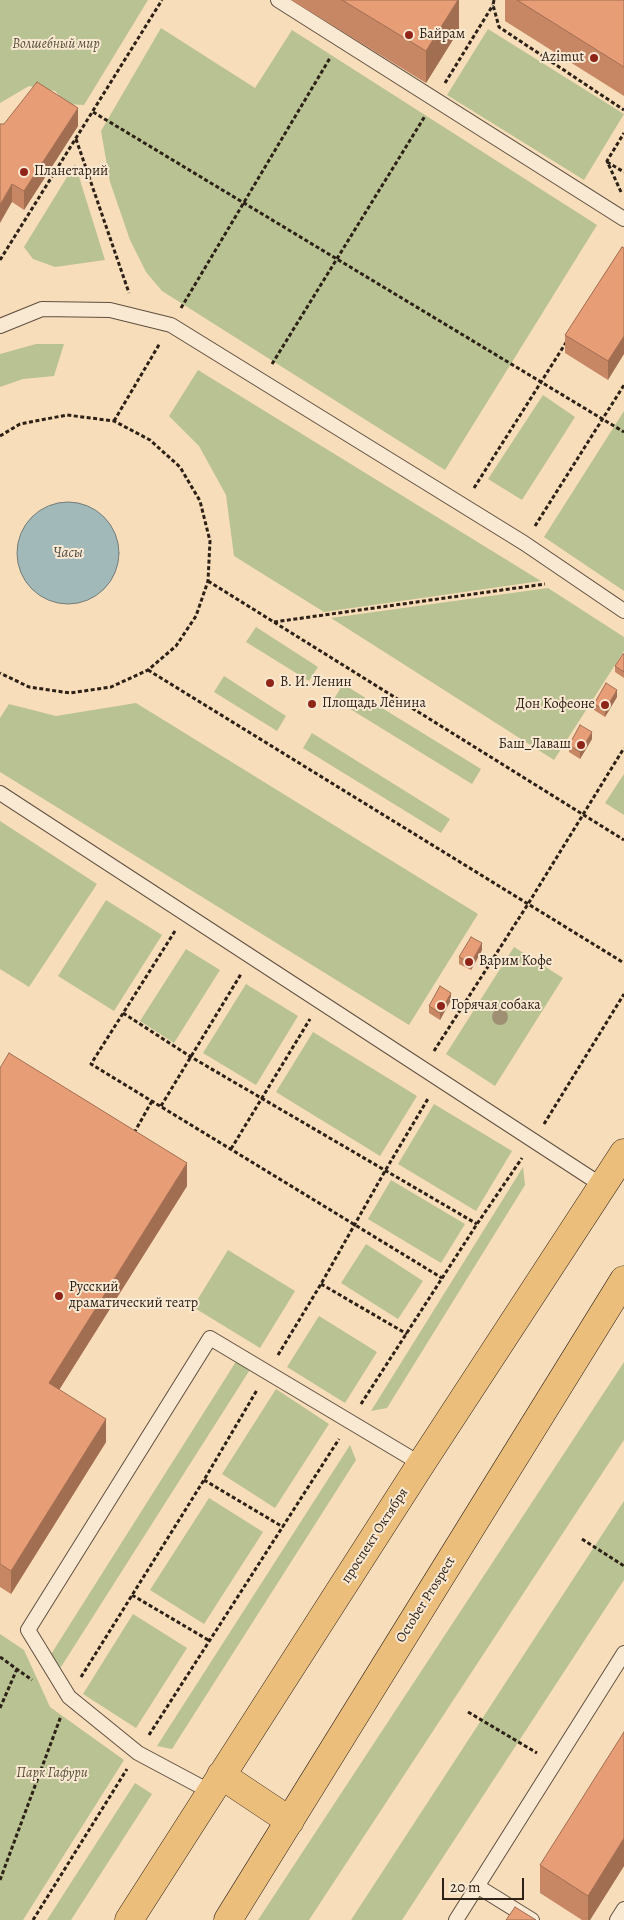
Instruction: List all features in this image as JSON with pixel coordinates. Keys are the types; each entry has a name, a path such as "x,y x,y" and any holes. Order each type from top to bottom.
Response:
{"main road":[{"name":"проспект Октября","path":"129,1920 421,1464 624,1154"},
{"name":"October Prospect","path":"228,1920 624,1280"},
{"path":"216,1784 290,1821"}],"lane":[{"path":"278,0 624,219"},
{"path":"0,326 42,309 110,310 137,315 171,325 524,543 624,611"},
{"path":"0,793 603,1186"},
{"path":"216,1784 138,1753 69,1697 28,1630 210,1338 421,1464"},
{"path":"456,1920 624,1653"},
{"path":"477,1886 532,1920"},
{"path":"617,1920 624,1909"}],"path":[{"path":"0,260 162,0"},
{"path":"262,380 493,5 494,0"},
{"path":"493,5 500,27 624,110"},
{"path":"114,421 341,40"},
{"path":"93,112 624,432"},
{"path":"607,161 624,132"},
{"path":"76,139 137,315"},
{"path":"607,161 624,172"},
{"path":"607,161 624,198"},
{"path":"463,505 572,333"},
{"path":"524,543 624,385"},
{"path":"0,436 20,424 67,415 114,421 150,440 180,467 200,502 210,541 208,581 196,616 176,646 148,670 111,688 70,693 29,687 0,673"},
{"path":"273,622 578,579"},
{"path":"208,581 624,840"},
{"path":"148,670 624,963"},
{"path":"423,1068 528,904 624,748"},
{"path":"186,914 91,1064 442,1278"},
{"path":"160,1106 252,957"},
{"path":"33,1920 349,1422 477,1224 534,1140 624,994"},
{"path":"231,1149 321,1002"},
{"path":"123,1014 191,1057 477,1224"},
{"path":"0,1880 69,1697 204,1480 440,1079"},
{"path":"130,1140 152,1101"},
{"path":"321,1284 407,1334"},
{"path":"204,1480 283,1527"},
{"path":"582,1539 624,1566"},
{"path":"132,1595 210,1641"},
{"path":"0,1708 17,1669"},
{"path":"468,1712 538,1753"}],"green space":[{"name":"Волшебный мир","path":"0,0 148,0 84,105 67,104 55,91 29,86 0,103"},
{"path":"161,28 255,88 292,30 597,225 445,470 162,291 146,272 130,240 110,182 101,131"},
{"path":"488,29 624,114 584,180 447,95"},
{"path":"75,164 105,260 55,267 33,259 24,247"},
{"path":"36,344 64,344 54,376 23,379 0,387 0,354"},
{"path":"198,370 541,581 324,612 234,556 226,495 199,446 169,416"},
{"path":"543,395 575,417 522,500 488,479"},
{"path":"624,411 624,591 544,537"},
{"path":"548,588 624,637 624,651 554,760 331,618"},
{"path":"256,627 318,667 309,681 246,642"},
{"path":"224,676 286,716 277,731 214,692"},
{"path":"343,684 481,769 472,784 334,699"},
{"path":"136,703 478,914 409,1025 0,772 0,718 9,704 56,716"},
{"path":"312,733 450,819 441,833 303,748"},
{"path":"624,774 624,815 605,803"},
{"path":"0,821 97,884 29,987 0,969"},
{"path":"106,900 162,935 114,1011 58,976"},
{"path":"514,947 563,978 495,1086 446,1054"},
{"path":"186,949 220,970 174,1043 140,1021"},
{"path":"246,984 298,1016 256,1085 203,1053"},
{"path":"313,1032 417,1096 380,1156 276,1092"},
{"path":"434,1104 512,1151 476,1211 398,1164"},
{"path":"523,1167 525,1185 387,1408 371,1411"},
{"path":"391,1180 465,1224 441,1263 368,1219"},
{"path":"366,1244 423,1281 398,1319 341,1283"},
{"path":"228,1250 295,1291 260,1348 193,1307"},
{"path":"319,1316 377,1352 345,1403 287,1367"},
{"path":"237,1360 251,1368 61,1667 48,1659"},
{"path":"624,1362 624,1440 309,1920 258,1920"},
{"path":"276,1389 329,1424 275,1508 222,1474"},
{"path":"350,1445 356,1460 172,1749 157,1746"},
{"path":"209,1498 263,1532 204,1624 150,1590"},
{"path":"624,1501 624,1580 402,1920 351,1920"},
{"path":"133,1614 187,1648 136,1728 83,1694"},
{"name":"Парк Гафури","path":"0,1634 24,1650 50,1707 124,1760 23,1920 0,1920"},
{"path":"135,1783 152,1794 71,1920 47,1920"}],"water":[{"name":"Часы","path":"68,502 88,506 104,517 115,533 119,553 115,573 104,589 88,600 68,604 48,600 32,589 21,573 17,553 21,533 32,517 48,506"}],"building":[{"path":"342,0 458,0 426,51"},
{"path":"517,0 624,0 624,67"},
{"name":"Планетарий","path":"37,82 78,108 24,191 12,184 0,205 0,124 4,124"},
{"path":"622,247 624,248 624,336 608,361 565,335"},
{"path":"624,654 624,672 615,666"},
{"path":"606,683 617,690 605,710 594,704"},
{"path":"580,725 592,732 580,752 569,745"},
{"path":"471,937 482,943 471,963 459,957"},
{"path":"440,986 451,993 440,1013 429,1006"},
{"name":"Русский драматический театр","path":"9,1053 187,1163 49,1383 106,1419 11,1571 0,1564 0,1068"},
{"path":"624,1732 624,1838 588,1896 540,1865"},
{"path":"515,1907 536,1920 506,1920"}],"place":[{"name":"Байрам","path":"409,35"},
{"name":"Azimut","path":"594,58"},
{"name":"Планетарий","path":"24,172"},
{"name":"В. И. Ленин","path":"270,683"},
{"name":"Площадь Ленина","path":"312,704"},
{"name":"Дон Кофеоне","path":"605,705"},
{"name":"Баш_Лаваш","path":"581,745"},
{"name":"Варим Кофе","path":"469,962"},
{"name":"Горячая собака","path":"441,1006"},
{"name":"Русский драматический театр","path":"59,1296"}]}
